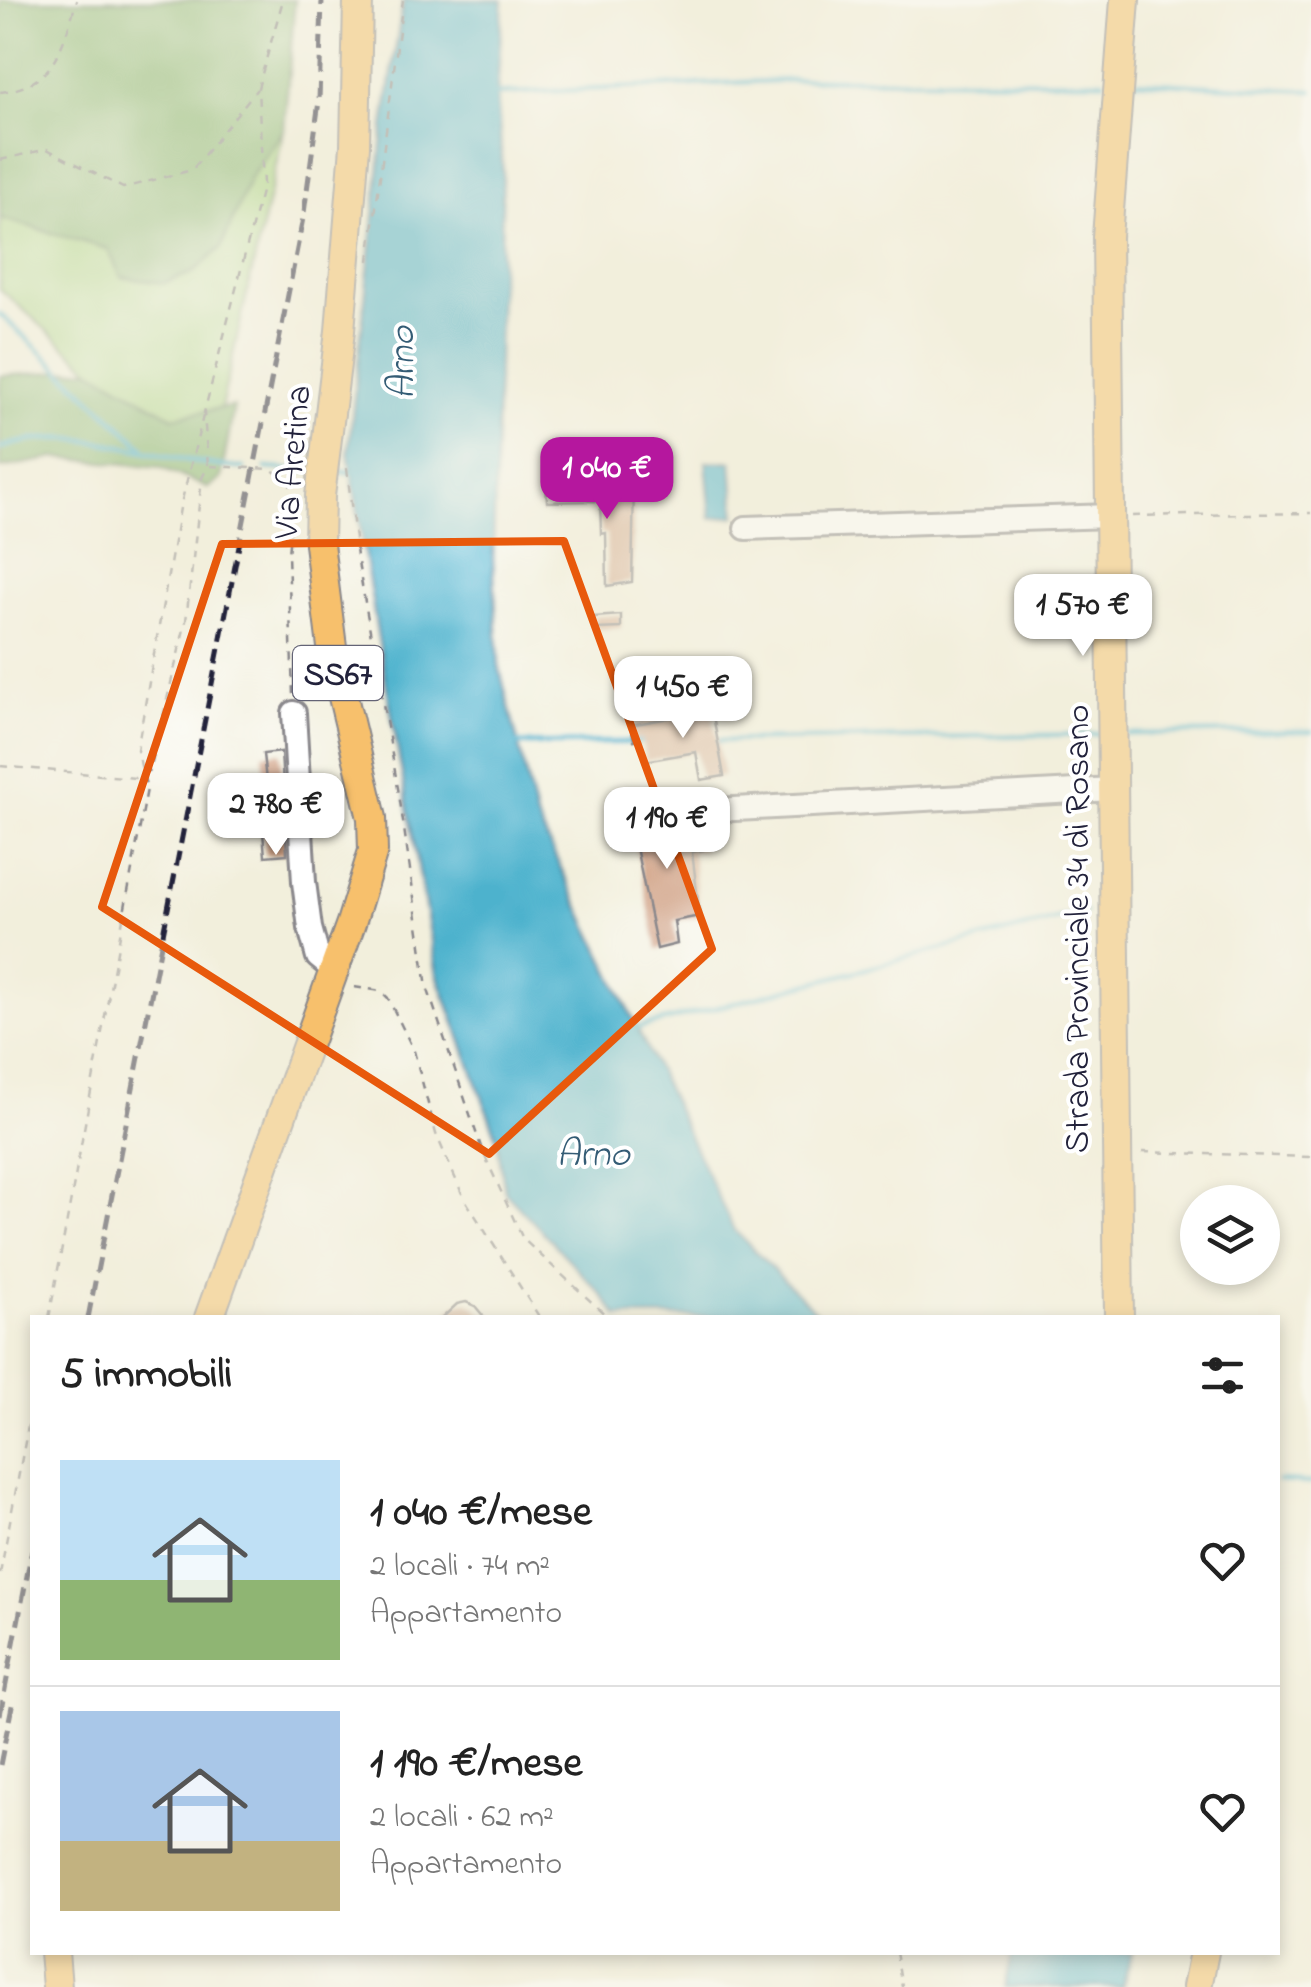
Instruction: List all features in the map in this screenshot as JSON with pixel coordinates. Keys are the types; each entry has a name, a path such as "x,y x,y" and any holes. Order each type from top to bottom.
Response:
{"main road":[{"name":"Via Aretina","path":"210,1315 373,851 372,818 333,655 319,544 320,496 340,331 355,146 358,0"},
{"name":"Strada Provinciale 34 di Rosano","path":"1119,1315 1107,236 1123,7"},
{"path":"54,1955 58,1987"},
{"path":"1197,1987 1203,1955"}],"street":[{"path":"746,528 1110,516"},
{"path":"294,713 310,928 318,956 334,970"},
{"path":"716,810 1113,789"}],"path":[{"path":"0,92 22,90 57,61 77,0"},
{"path":"50,1315 146,789 137,750 190,470 263,184 258,88 283,0"},
{"path":"368,274 403,0"},
{"path":"0,160 46,149 123,188 192,170 258,88"},
{"path":"0,766 135,778 150,770 186,621 202,478 208,466 204,413"},
{"path":"346,464 357,557 399,794 427,987 482,1150 522,1239 605,1315"},
{"path":"208,466 271,469 290,484 293,503 288,554 294,713"},
{"path":"1110,516 1311,513"},
{"path":"334,970 351,986 381,991 388,998 414,1052 436,1134 464,1198 538,1315"},
{"path":"1116,1151 1311,1157"},
{"path":"0,1574 30,1415"},
{"path":"897,1955 902,1987"}],"highlighted area":[{"path":"564,541 712,949 489,1154 102,907 222,544"}],"green space":[{"path":"0,0 295,0 284,130 250,178 221,248 193,273 164,283 121,277 108,249 0,218"},
{"path":"284,130 221,408 173,417 90,369 0,289 0,218 108,249 221,248 250,178"},
{"path":"90,369 173,417 234,406 221,479 208,488 160,467 56,458 0,468 0,376"}],"water":[{"name":"Arno","path":"403,0 503,0 497,94 503,173 493,559 499,666 536,816 734,1230 819,1315 616,1315 505,1192 496,1135 437,974 348,452 384,126"},
{"path":"732,461 736,516 711,518 706,462"},
{"path":"1011,1955 1131,1955 1122,1987 1005,1987"}],"building":[{"path":"634,483 632,582 607,586 606,533 601,534 600,501 547,502 546,485"},
{"path":"621,615 621,628 595,629 594,617"},
{"path":"712,710 724,776 701,780 696,752 645,761 641,739 634,740 631,725"},
{"path":"281,752 287,854 265,856 261,808 269,807 263,754"},
{"path":"698,816 703,850 692,852 700,916 674,921 677,944 657,949 636,847 623,849 620,829"},
{"path":"466,1302 482,1315 445,1315 457,1304"}],"waterway":[{"path":"492,94 813,79 1104,81"},
{"path":"1133,81 1311,91"},
{"path":"0,314 144,448"},
{"path":"0,448 30,441 91,441 244,468"},
{"path":"266,468 309,471"},
{"path":"338,472 355,472"},
{"path":"1127,734 1311,731"},
{"path":"711,741 1098,734"},
{"path":"516,744 645,742"},
{"path":"633,1029 1085,912"},
{"path":"1280,1481 1311,1483"}],"railway":[{"path":"89,1315 304,213 319,101 322,0"},
{"path":"0,1715 30,1560"},
{"path":"0,1765 13,1701"}]}
